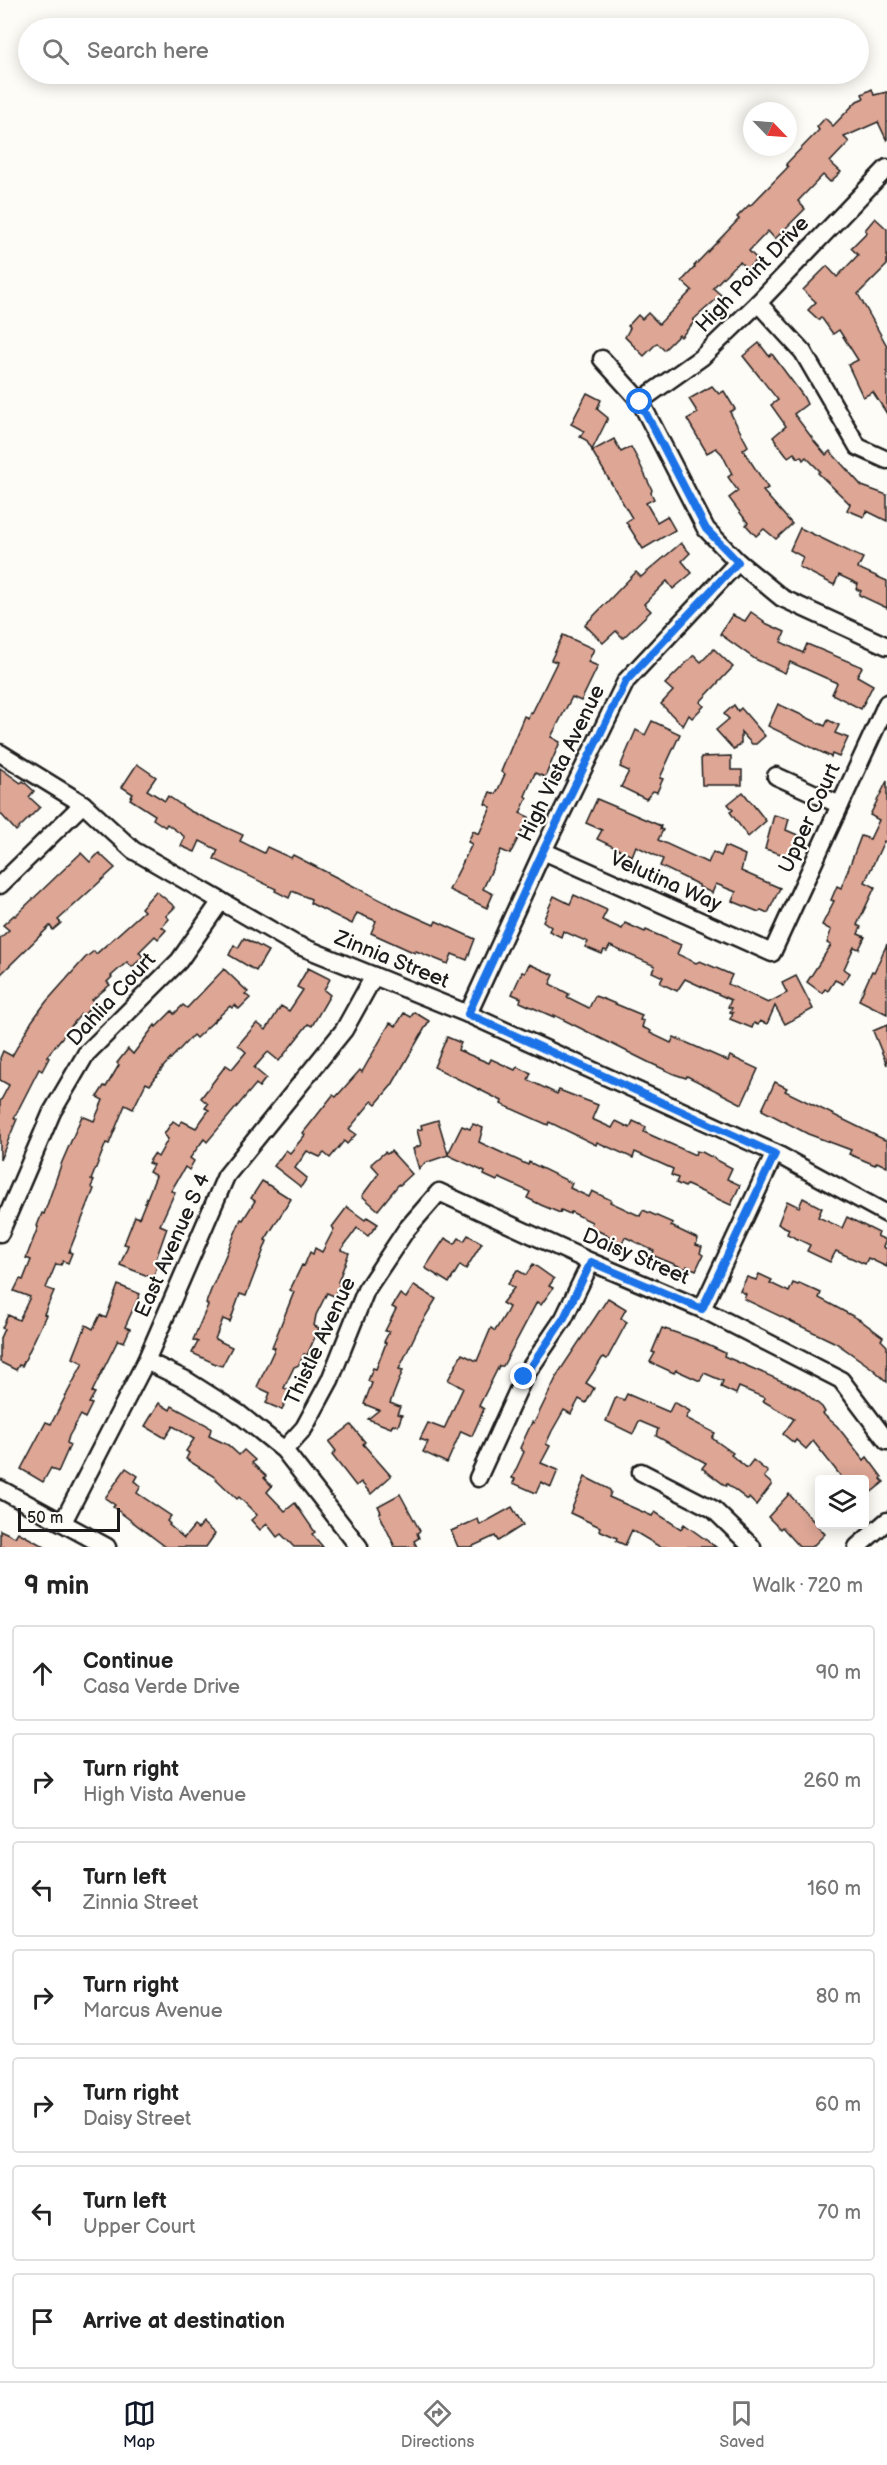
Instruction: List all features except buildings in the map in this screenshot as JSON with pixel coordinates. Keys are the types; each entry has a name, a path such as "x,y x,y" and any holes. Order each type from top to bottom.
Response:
{"street":[{"name":"High Point Drive","path":"640,402 702,357 758,303 887,168"},
{"path":"758,303 803,352 858,447 887,460"},
{"path":"602,360 640,402 706,529 738,562 782,598 887,646"},
{"name":"High Vista Avenue","path":"468,1014 543,851 626,681 738,562"},
{"name":"Upper Court","path":"772,953 887,702"},
{"name":"Zinnia Street","path":"0,753 83,804 133,850 295,944 468,1014 775,1154 887,1214"},
{"path":"776,776 840,805"},
{"path":"0,885 83,804"},
{"name":"Velutina Way","path":"543,851 772,953"},
{"name":"Dahlia Court","path":"0,1233 52,1112 86,1054 178,961 220,901"},
{"name":"East Avenue S 4","path":"63,1522 146,1361 226,1176 344,1030 374,976"},
{"path":"702,1309 775,1154"},
{"name":"Daisy Street","path":"439,1192 591,1262 702,1309 841,1380 887,1441"},
{"name":"Thistle Avenue","path":"284,1450 304,1428 330,1380 366,1290 406,1230 439,1192"},
{"path":"478,1478 524,1377 564,1318 591,1262"},
{"path":"146,1361 204,1391 238,1413 284,1450 359,1547"},
{"path":"641,1472 713,1509 752,1547"},
{"path":"0,1489 107,1547"},
{"path":"857,1547 887,1521"}],"route":[{"path":"524,1377 564,1318 591,1262 702,1309 775,1154 468,1014 543,851 626,681 738,562 706,529 640,402"}]}
